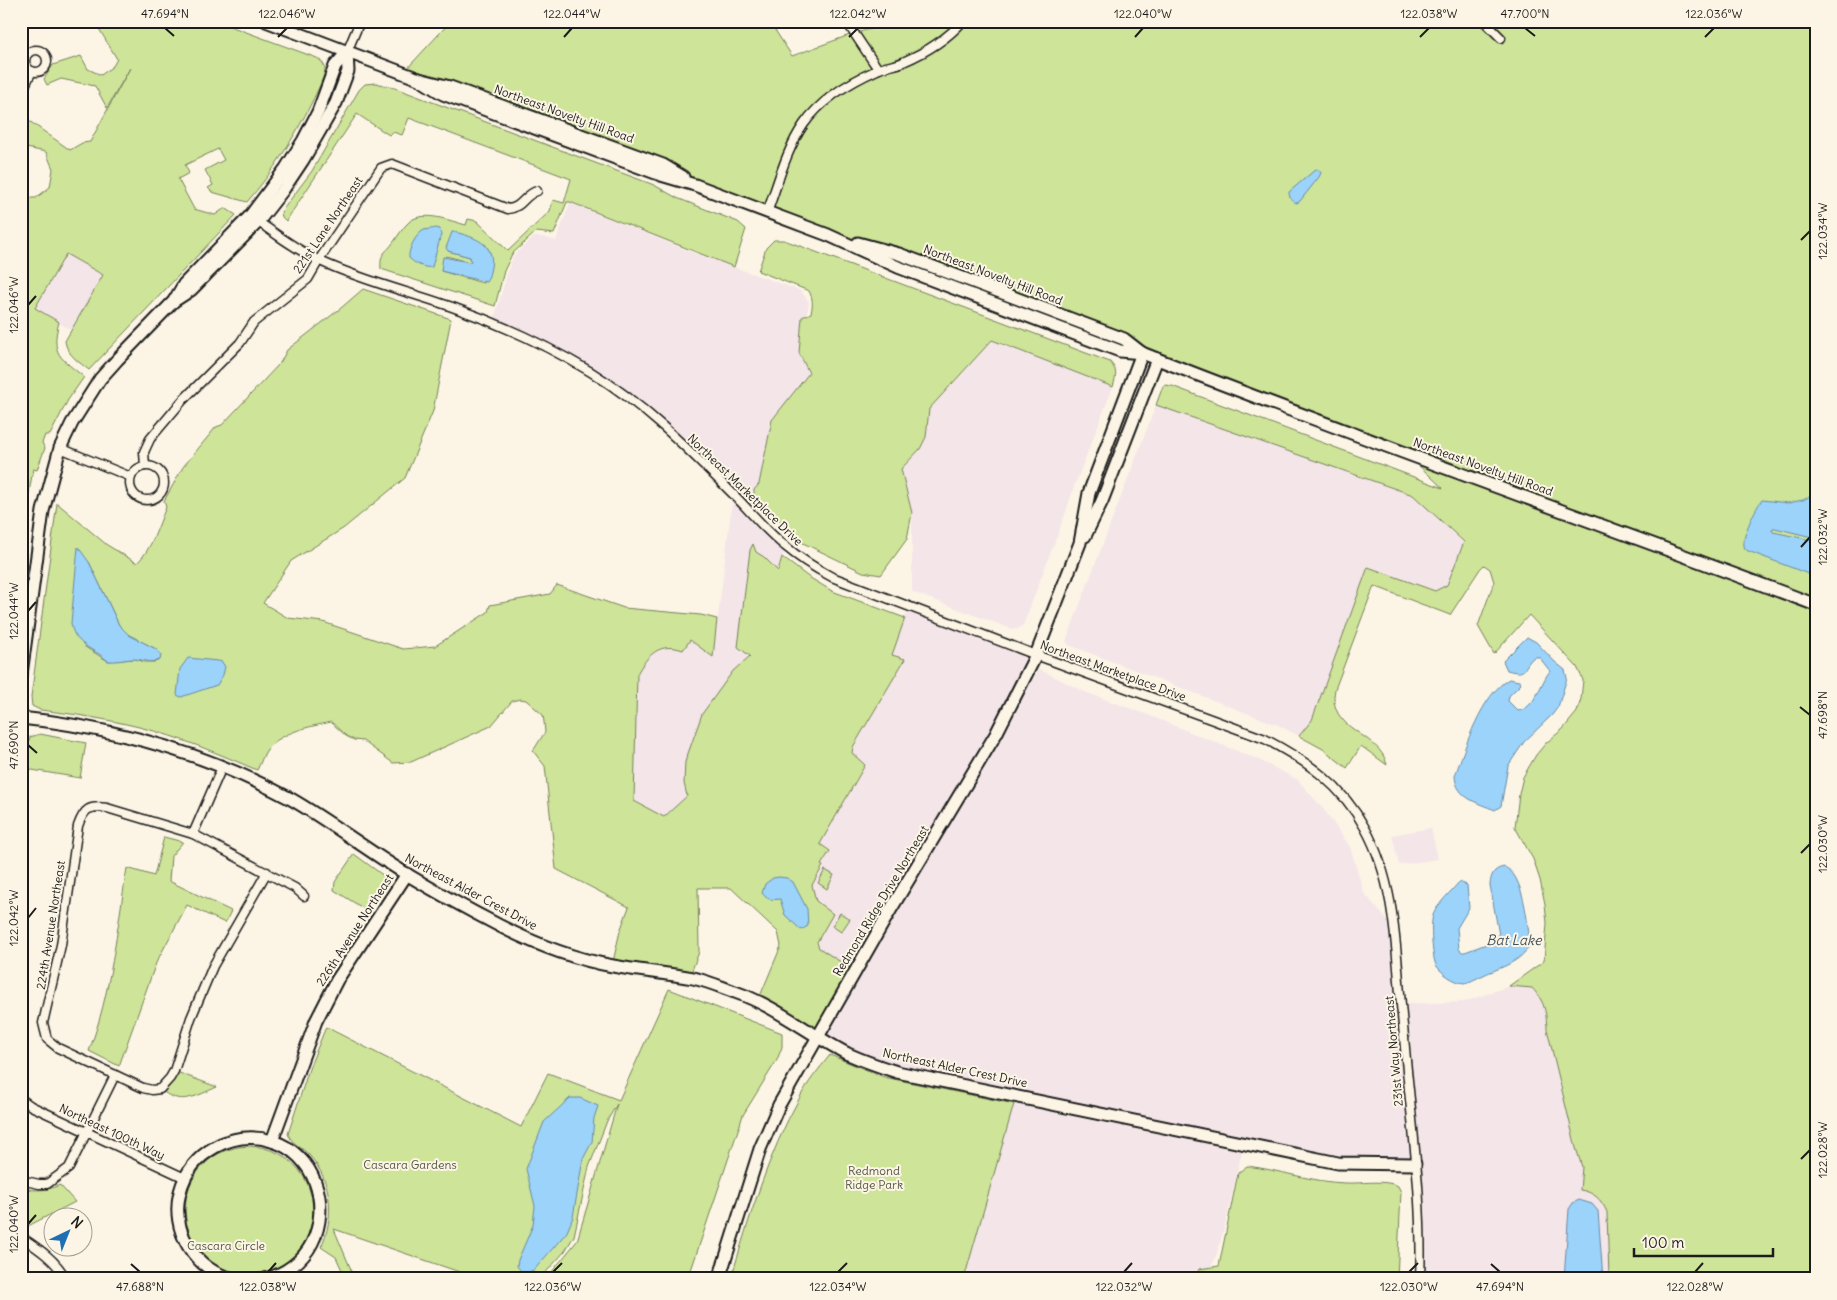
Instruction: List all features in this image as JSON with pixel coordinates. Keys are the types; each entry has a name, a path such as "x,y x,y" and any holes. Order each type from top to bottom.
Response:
{"street":[{"name":"Northeast Novelty Hill Road","path":"266,21 418,79 443,94 661,175 695,184 828,235 898,267 1111,348 1120,351 1142,353 1816,604"},
{"path":"21,674 43,511 60,448 78,411 100,379 174,301 191,290 254,219 283,190 336,103 348,71 347,52 360,21"},
{"path":"846,21 878,69"},
{"path":"767,213 792,146 804,124 817,108 832,95 878,69 901,63 922,53 943,39 963,21"},
{"path":"1484,21 1501,38"},
{"path":"21,94 32,71"},
{"name":"221st Lane Northeast","path":"145,466 144,452 150,438 183,400 240,343 254,322 308,279 381,168 392,164 508,209 519,206 530,193 537,191"},
{"name":"Northeast Marketplace Drive","path":"254,219 290,244 319,260 350,274 499,324 553,350 600,378 662,426 785,546 812,566 850,584 1036,655 1266,739 1298,756 1325,777 1343,795 1365,827"},
{"name":"Redmond Ridge Drive Northeast","path":"1080,543 1088,493 1142,353"},
{"name":"Redmond Ridge Drive Northeast","path":"719,1279 760,1149 779,1105 890,909 996,734 1036,655 1080,543 1102,501 1157,359"},
{"path":"60,448 131,476"},
{"path":"145,466 156,469 163,478 163,490 156,498 145,501 135,496 130,487 131,476 134,471 145,466"},
{"name":"Northeast Alder Crest Drive","path":"21,718 149,741 222,767 292,800 407,874 501,927 563,953 612,966 696,978 758,1000 819,1037 875,1065 898,1072 1338,1163 1415,1164"},
{"path":"222,767 193,834 296,888 304,896"},
{"name":"224th Avenue Northeast","path":"115,1075 58,1048 47,1039 43,1024 61,945 76,833 82,814 92,807 107,808 193,834"},
{"name":"231st Way Northeast","path":"1365,827 1382,864 1387,880 1392,913 1421,1242 1420,1279"},
{"path":"21,1180 46,1184 70,1168 115,1075 143,1088 152,1090 160,1089 166,1084 174,1071 192,1018 213,966 267,872"},
{"name":"226th Avenue Northeast","path":"272,1141 316,1021 337,980 407,874"},
{"name":"Northeast 100th Way","path":"21,1101 185,1178"},
{"path":"227,1278 204,1265 187,1244 181,1232 178,1218 180,1192 192,1166 202,1155 227,1141 241,1138 256,1138 272,1141 296,1154 306,1165 313,1177 321,1205 317,1234 303,1257 281,1273 265,1279"},
{"path":"21,1237 44,1252 61,1269 66,1279"}],"shaded area":[{"path":"570,203 695,253 801,291 809,302 807,314 802,317 799,353 809,373 772,420 759,484 742,504 785,546 765,644 684,783 687,796 664,817 634,802 637,674 644,662 653,653 663,647 675,648 690,640 713,657 733,495 678,441 593,373 493,322 514,255 534,237 556,241"},
{"path":"66,253 103,275 71,330 35,308"},
{"path":"992,340 1113,387 1026,618 1023,625 1018,629 1012,629 912,592 912,513 901,469 920,449 926,437 929,409"},
{"path":"1156,405 1413,495 1464,543 1447,585 1435,591 1368,568 1312,720 1299,736 1278,725 1069,645 1066,641"},
{"path":"909,607 1036,655 958,798 1039,669 1085,692 1148,715 1259,760 1298,780 1325,811 1350,847 1364,893 1394,928 1401,1004 1464,1002 1509,986 1532,988 1542,999 1546,1015 1547,1029 1582,1167 1580,1190 1589,1191 1597,1196 1604,1204 1607,1212 1609,1279 1420,1279 1415,1164 1338,1163 897,1072 819,1037 819,948 816,901 812,884 823,867 821,865 830,851 820,844 865,766 852,753 853,747 905,659 892,655"},
{"path":"1431,828 1438,859 1399,865 1392,835"},
{"path":"1014,1104 1242,1151 1224,1229 1215,1259 1206,1279 964,1279"}],"green space":[{"path":"216,21 317,58 324,64 325,70 321,83 298,129 266,179 247,202 212,192 208,188 213,185 205,170 224,160 218,149 185,165 189,173 178,179 194,209 215,215 225,208 236,215 89,370 71,354 65,341 103,275 66,254 35,308 59,322 56,342 59,355 84,377 68,400 50,435 45,435 42,443 45,448 37,470 33,469 21,541 21,198 36,198 50,187 53,169 46,152 26,148 21,141 21,120 25,118 70,150 82,143 90,142 130,68 107,108 95,86 61,79 47,85 44,79 53,65 81,56 88,69 101,75 113,66 117,59 95,22"},
{"path":"451,21 769,21 792,56 855,33 902,21 1816,21 1816,1279 1609,1279 1607,1212 1596,1197 1589,1192 1580,1190 1582,1167 1547,1029 1544,1007 1532,988 1509,986 1544,961 1547,923 1540,880 1533,859 1515,827 1519,794 1523,777 1536,755 1546,743 1563,729 1577,712 1581,699 1583,680 1577,667 1529,615 1494,654 1478,626 1494,582 1490,569 1484,565 1450,615 1374,586 1335,689 1334,703 1338,714 1346,723 1375,745 1387,765 1361,746 1347,768 1323,749 1299,736 1312,720 1368,567 1435,591 1447,585 1464,542 1413,495 1156,405 1163,386 1172,386 1443,488 1403,451 1157,359 1124,339 899,254 828,235 403,73"},
{"path":"376,83 395,88 654,185 677,198 738,222 746,229 734,267 567,202 554,234 536,232 512,254 504,271 495,306 381,269 383,254 410,221 423,216 438,217 466,225 468,219 477,221 508,251 550,211 553,200 564,203 571,179 409,118 402,135 393,132 389,135 357,114 286,221 282,217 281,212 312,171 359,90 365,84","holes":["485,244 491,259 483,283 441,271 446,256 471,261 470,257 448,251"]},
{"path":"774,240 784,240 1110,362 1116,374 1113,387 992,340 929,409 926,437 920,449 901,469 912,513 907,539 881,575 863,572 803,543 754,496 754,490 759,484 772,420 809,373 799,353 802,317 811,313 812,310 812,299 809,291 758,271 766,248"},
{"path":"363,289 451,319 433,411 405,478 344,528 291,561 263,603 288,618 323,622 403,649 435,646 488,612 490,605 550,594 557,585 624,608 701,615 717,619 713,657 690,640 683,650 668,648 656,652 650,656 637,674 634,801 664,817 687,796 684,783 685,762 702,714 733,671 750,656 738,647 750,550 753,544 756,552 778,571 782,557 807,576 832,591 905,618 892,655 905,659 853,747 852,753 865,765 820,844 830,851 812,885 816,901 833,914 817,942 819,948 855,971 819,1037 758,1001 781,946 778,932 731,888 698,888 699,952 689,978 612,966 620,931 629,907 556,869 545,766 533,751 545,732 543,715 526,700 512,701 491,726 411,762 393,763 363,741 354,740 346,736 331,722 297,730 274,742 268,748 257,770 199,746 154,731 102,719 40,710 32,706 31,697 57,503 107,545 137,563 151,544 166,507 164,501 183,467 216,427 222,425 280,363 287,350","holes":["89,562 119,625 129,635 156,649 160,660 154,662 135,659 108,661 85,647"]},
{"path":"40,734 86,743 80,778 25,770 26,749 30,737"},
{"path":"164,837 183,842 171,856 169,881 231,911 225,923 187,905 156,963 119,1066 89,1051 97,1029 108,984 127,868 154,876"},
{"path":"354,854 384,876 384,884 366,910 334,890 335,882"},
{"path":"825,870 834,875 827,889 818,883"},
{"path":"840,913 850,919 841,932 832,926"},
{"name":"Cascara Gardens","path":"669,989 782,1033 782,1047 777,1060 743,1115 688,1279 546,1279 577,1241 617,1104 607,1121 589,1167 574,1236 565,1251 540,1279 480,1279 334,1229 355,1279 346,1279 336,1257 321,1247 328,1224 329,1212 327,1188 323,1177 310,1156 292,1141 288,1134 310,1066 326,1027 521,1127 548,1073 619,1100"},
{"name":"Redmond Ridge Park","path":"830,1055 884,1077 1014,1104 964,1279 731,1279 752,1211 778,1141 802,1093"},
{"path":"174,1071 217,1087 188,1098 174,1098 160,1089"},
{"name":"Cascara Circle","path":"249,1146 262,1147 274,1151 294,1165 308,1185 312,1197 312,1223 308,1235 294,1255 274,1269 262,1273 249,1274 236,1273 224,1269 204,1255 190,1235 186,1223 185,1210 186,1197 190,1185 204,1165 224,1151 236,1147"},
{"path":"1247,1166 1333,1182 1380,1182 1398,1186 1401,1192 1397,1279 1195,1279 1199,1269 1219,1266 1238,1173"},
{"path":"60,1185 75,1202 63,1208 42,1208 42,1219 26,1227 21,1224 21,1188 41,1190"}],"water":[{"path":"1316,169 1321,173 1319,177 1300,201 1294,202 1289,192"},
{"path":"436,228 440,229 441,235 432,267 419,265 409,258 411,246 421,232"},
{"path":"452,232 476,239 487,247 492,259 490,273 486,282 441,271 443,257 471,261 470,257 448,251 446,248"},
{"path":"1816,493 1816,538 1775,528 1772,530 1773,532 1816,541 1816,577 1748,551 1745,548 1744,541 1747,529 1762,500 1788,503 1803,500"},
{"path":"78,547 89,562 119,625 129,635 156,649 161,655 160,660 133,659 109,661 85,645 74,634 71,623"},
{"path":"1527,637 1536,642 1565,670 1567,678 1558,707 1524,742 1508,766 1501,806 1495,810 1475,802 1464,795 1459,790 1455,776 1476,722 1499,686 1509,679 1519,681 1521,684 1509,696 1508,701 1518,711 1524,709 1533,700 1550,671 1539,657 1534,657 1522,671 1514,672 1507,670 1503,661"},
{"path":"188,658 218,661 222,662 225,667 217,685 181,697 177,695 180,669"},
{"name":"Bat Lake","path":"1504,867 1511,871 1516,879 1524,901 1530,945 1523,955 1509,964 1467,983 1461,983 1445,974 1436,965 1432,940 1433,915 1441,902 1459,882 1467,885 1469,908 1457,928 1459,949 1465,952 1497,940 1499,935 1490,885 1493,873 1497,869"},
{"path":"773,878 787,878 793,882 807,909 808,926 801,930 785,915 780,899 770,899 762,893 765,884"},
{"path":"570,1098 580,1098 598,1106 594,1118 592,1142 583,1159 573,1217 567,1232 534,1270 521,1271 517,1266 518,1260 533,1225 535,1206 526,1169 544,1122"},
{"path":"1579,1200 1592,1204 1598,1211 1603,1279 1564,1279 1569,1209 1573,1203"}]}
